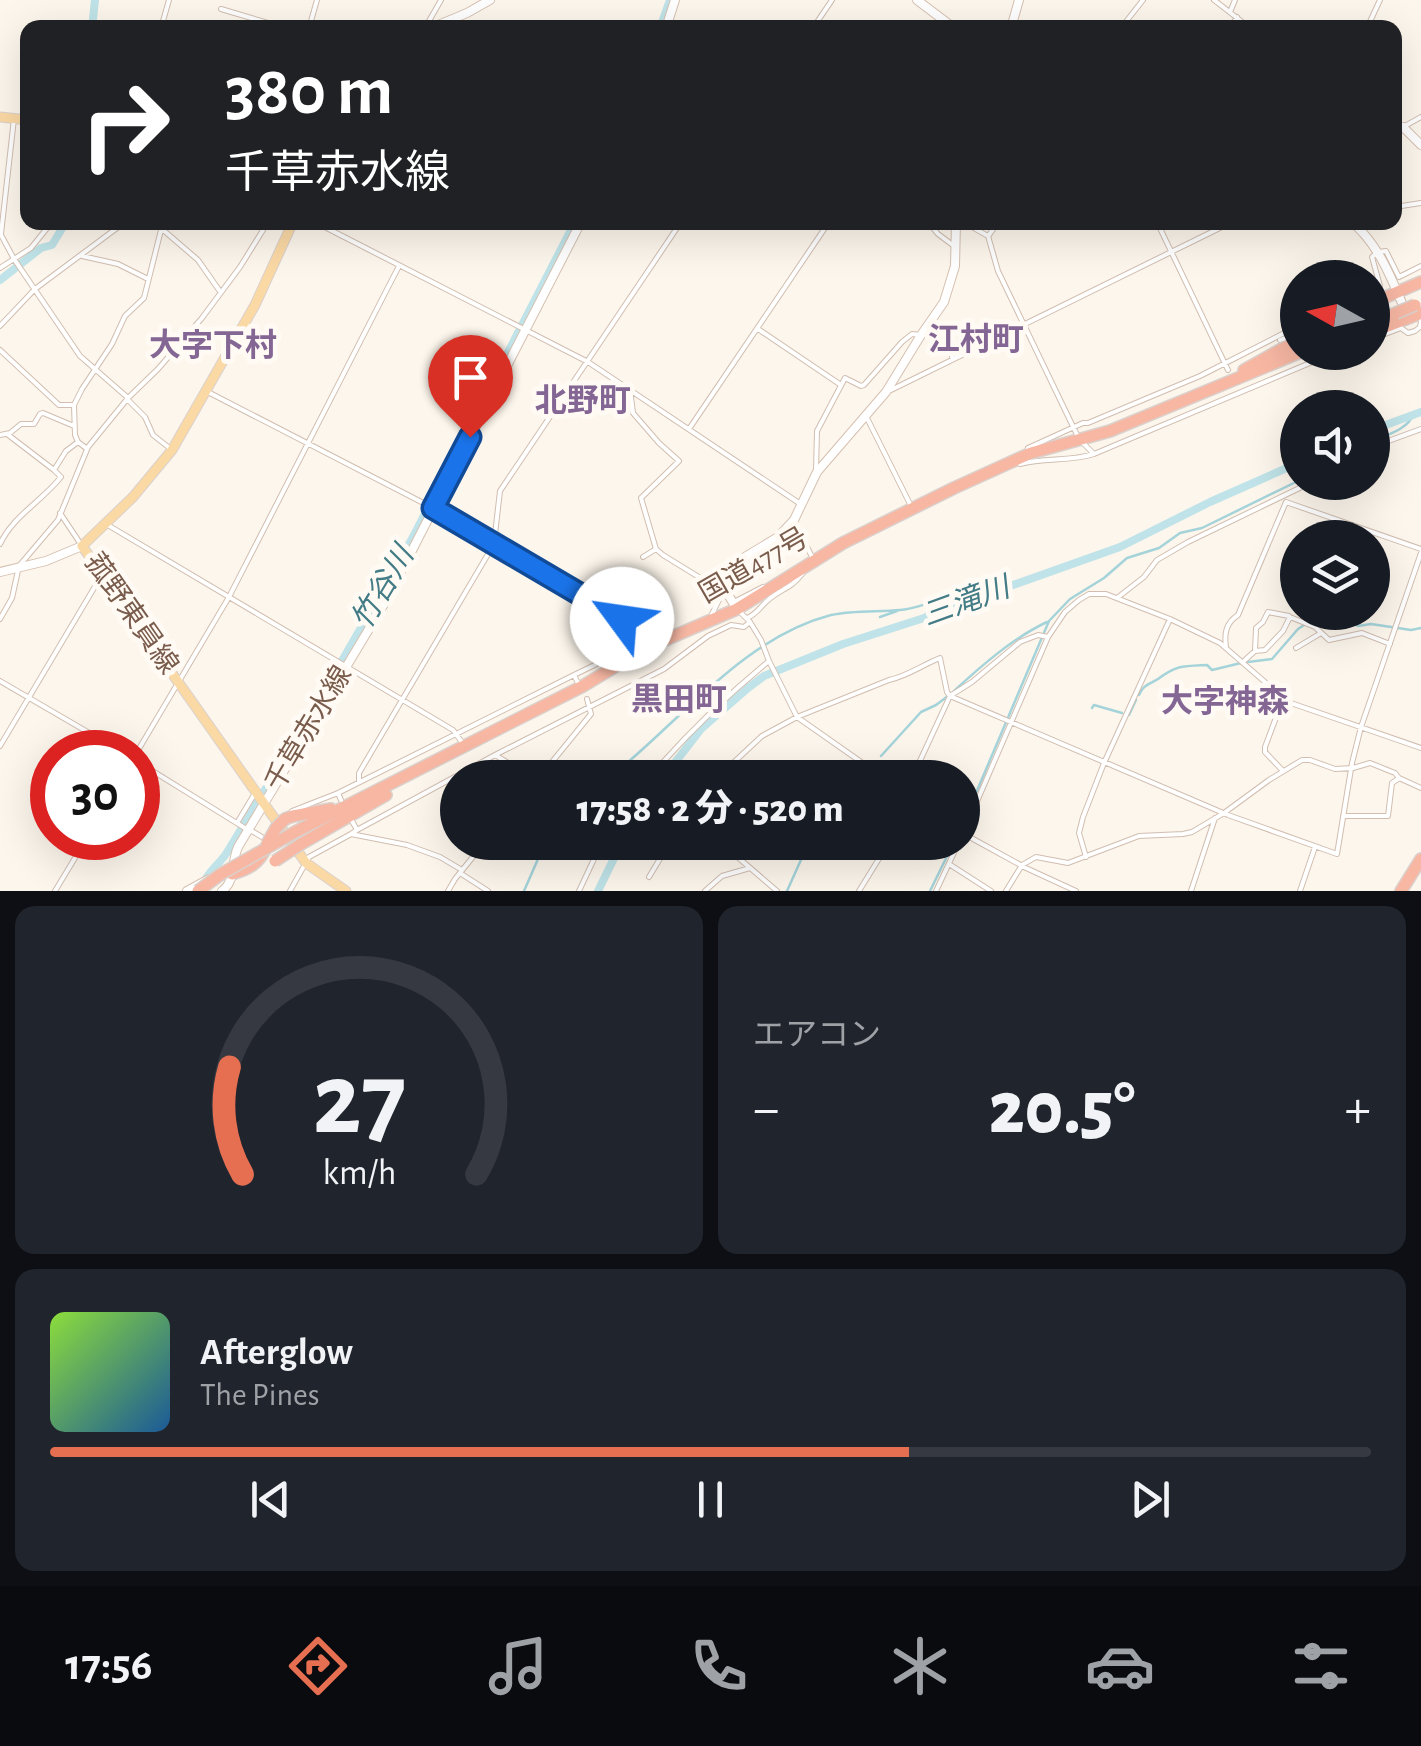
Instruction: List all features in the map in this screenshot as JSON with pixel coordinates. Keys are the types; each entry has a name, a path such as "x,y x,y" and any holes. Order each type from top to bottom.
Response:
{"highway":[{"path":"1390,295 1421,282"},
{"path":"1409,318 1419,307"},
{"path":"1169,408 1218,384 1280,344"},
{"name":"国道477号","path":"202,884 298,838 583,686 644,649 734,606 911,506 1076,433 1110,431 1280,361"},
{"path":"1198,396 1280,365"},
{"path":"232,874 257,862 280,820 331,809 440,760"},
{"path":"232,874 254,871 275,860 298,838"},
{"path":"1401,891 1421,860"}],"main road":[{"path":"448,20 490,0"},
{"path":"917,0 943,20"},
{"path":"0,117 20,119"},
{"path":"1402,128 1421,145"},
{"name":"菰野東員線","path":"289,230 262,292 172,450 142,488 82,546 260,798 280,820 306,863 346,891"},
{"name":"千草赤水線","path":"222,891 228,886 244,827 387,599 577,230"},
{"path":"734,606 720,583 740,560 778,537 794,520 818,472 886,392 944,302 955,266 959,230"},
{"path":"1361,230 1378,252 1409,318"},
{"path":"0,572 64,555 82,546"},
{"path":"187,891 232,874"}],"street":[{"path":"1214,0 1241,20"},
{"path":"1230,12 1236,0"},
{"path":"1371,0 1379,2"},
{"path":"221,9 258,20"},
{"path":"14,118 0,233 80,356 145,416 157,439 172,450"},
{"path":"0,268 31,248 46,230"},
{"path":"0,326 35,289 114,230"},
{"path":"87,448 78,442 74,405 125,316 144,298 161,230"},
{"path":"166,230 198,260 221,292"},
{"path":"0,619 12,598 18,568 51,530 87,448 127,398 172,354 263,230"},
{"path":"330,230 588,362 801,505"},
{"path":"359,782 359,773 494,544 500,491 676,230"},
{"path":"689,430 823,230"},
{"path":"935,230 956,246"},
{"path":"976,230 988,236 998,271 1076,433 1094,454"},
{"path":"988,236 992,230"},
{"path":"1160,230 1227,367"},
{"path":"886,392 1216,230"},
{"path":"1373,260 1378,252 1386,250 1399,276 1421,266"},
{"path":"79,255 118,264 148,279"},
{"path":"150,730 229,597 399,266"},
{"path":"1409,318 1414,331"},
{"path":"1390,331 1401,328 1408,333 1420,326 1409,318"},
{"path":"932,321 943,330 953,359"},
{"path":"757,329 841,385"},
{"path":"818,472 817,431 846,378 864,385 902,342 912,334 921,335"},
{"path":"1076,433 1088,424 1227,367 1280,338"},
{"path":"0,350 60,405 74,405"},
{"path":"484,760 664,668 731,624 744,627 768,599 794,586 804,572 836,551 1015,465 1040,458 1075,460 1094,454 1236,389 1287,370"},
{"path":"630,389 633,413 679,461 641,498 656,549 702,579 720,583"},
{"path":"206,391 433,508 653,638"},
{"path":"55,419 60,405"},
{"path":"0,544 11,524 60,477 3,435 20,424 34,424 42,413 74,426"},
{"path":"858,760 797,717 762,642 734,606 812,556 911,506 866,416"},
{"path":"1390,440 1421,428"},
{"path":"54,470 66,451 78,442"},
{"path":"1117,598 1157,560 1280,497"},
{"path":"949,695 1224,813 1336,854 1361,727 1421,551 1286,502 1238,615 1225,630 1226,647"},
{"path":"60,513 82,546"},
{"path":"794,520 812,556"},
{"path":"106,524 458,734 461,740"},
{"path":"643,557 656,549"},
{"path":"0,746 102,574"},
{"path":"280,820 574,675 710,616 721,596 715,588 720,583"},
{"path":"980,793 1045,636 1065,612 1089,594 1117,598 1226,647 1283,699 1421,748"},
{"path":"1256,651 1256,628 1268,612 1280,614"},
{"path":"1086,857 1078,834 1080,827 1104,763 1170,619"},
{"path":"1243,661 1256,651 1266,650 1283,630"},
{"path":"1318,630 1329,640 1362,634 1390,644"},
{"path":"1298,645 1321,633"},
{"path":"920,760 949,695 972,682 1020,642 1045,636"},
{"path":"735,760 756,740 797,717 940,658 949,695"},
{"path":"665,760 702,719 769,662"},
{"path":"574,675 578,682"},
{"path":"0,680 84,730"},
{"path":"551,760 591,714 587,699"},
{"path":"1283,699 1265,752 1284,771"},
{"path":"495,754 505,760"},
{"path":"1006,891 1022,865 1040,857 1068,863 1139,836 1183,834 1224,813 1305,759 1335,769 1370,763 1421,788"},
{"path":"160,775 306,863"},
{"path":"1344,816 1388,816 1392,782 1399,778"},
{"path":"290,891 309,857 440,785"},
{"path":"338,793 341,800"},
{"path":"244,827 260,798"},
{"path":"1191,891 1215,818"},
{"path":"352,821 358,830"},
{"path":"351,834 406,845 449,861 488,891"},
{"path":"980,843 1076,891"},
{"path":"1300,891 1315,848"},
{"path":"55,891 74,860"},
{"path":"448,891 470,860"},
{"path":"580,891 594,860"},
{"path":"649,877 659,860"},
{"path":"741,860 777,891"},
{"path":"859,891 876,860"},
{"path":"936,891 952,860"},
{"path":"950,864 991,891"},
{"path":"705,891 722,876 750,868"}],"waterway":[{"path":"93,20 95,0"},
{"name":"竹谷川","path":"663,20 670,0"},
{"path":"0,280 41,248 52,245 61,230"},
{"name":"竹谷川","path":"204,882 226,854 319,701 413,537 571,230"},
{"name":"三滝川","path":"1390,423 1421,412"},
{"path":"1390,434 1402,428 1413,415"},
{"name":"三滝川","path":"677,760 701,729 764,676 843,644 924,618 957,601 968,601 1120,547 1280,471"},
{"path":"980,784 1049,621 1070,599 1127,558 1159,548 1180,533 1202,528 1280,490"},
{"path":"630,760 740,662 799,626 839,613 908,609 952,598 968,601"},
{"path":"880,617 897,611"},
{"path":"954,691 1010,644 1047,622"},
{"path":"1390,627 1421,628"},
{"path":"1248,662 1272,659 1297,630"},
{"path":"1139,695 1146,686 1176,669 1207,665 1212,670 1241,663"},
{"path":"881,756 921,712 948,696"},
{"path":"1129,715 1136,700"},
{"path":"1092,708 1094,705 1122,713"},
{"path":"524,891 538,860"},
{"name":"三滝川","path":"598,891 613,860"},
{"path":"787,891 801,860"},
{"path":"930,891 945,860"}],"district":[{"name":"江村町","path":"976,340"},
{"name":"大字下村","path":"213,346"},
{"name":"北野町","path":"583,401"},
{"name":"黒田町","path":"679,700"},
{"name":"大字神森","path":"1225,702"}],"route":[{"path":"470,437 433,508 622,619"}]}
